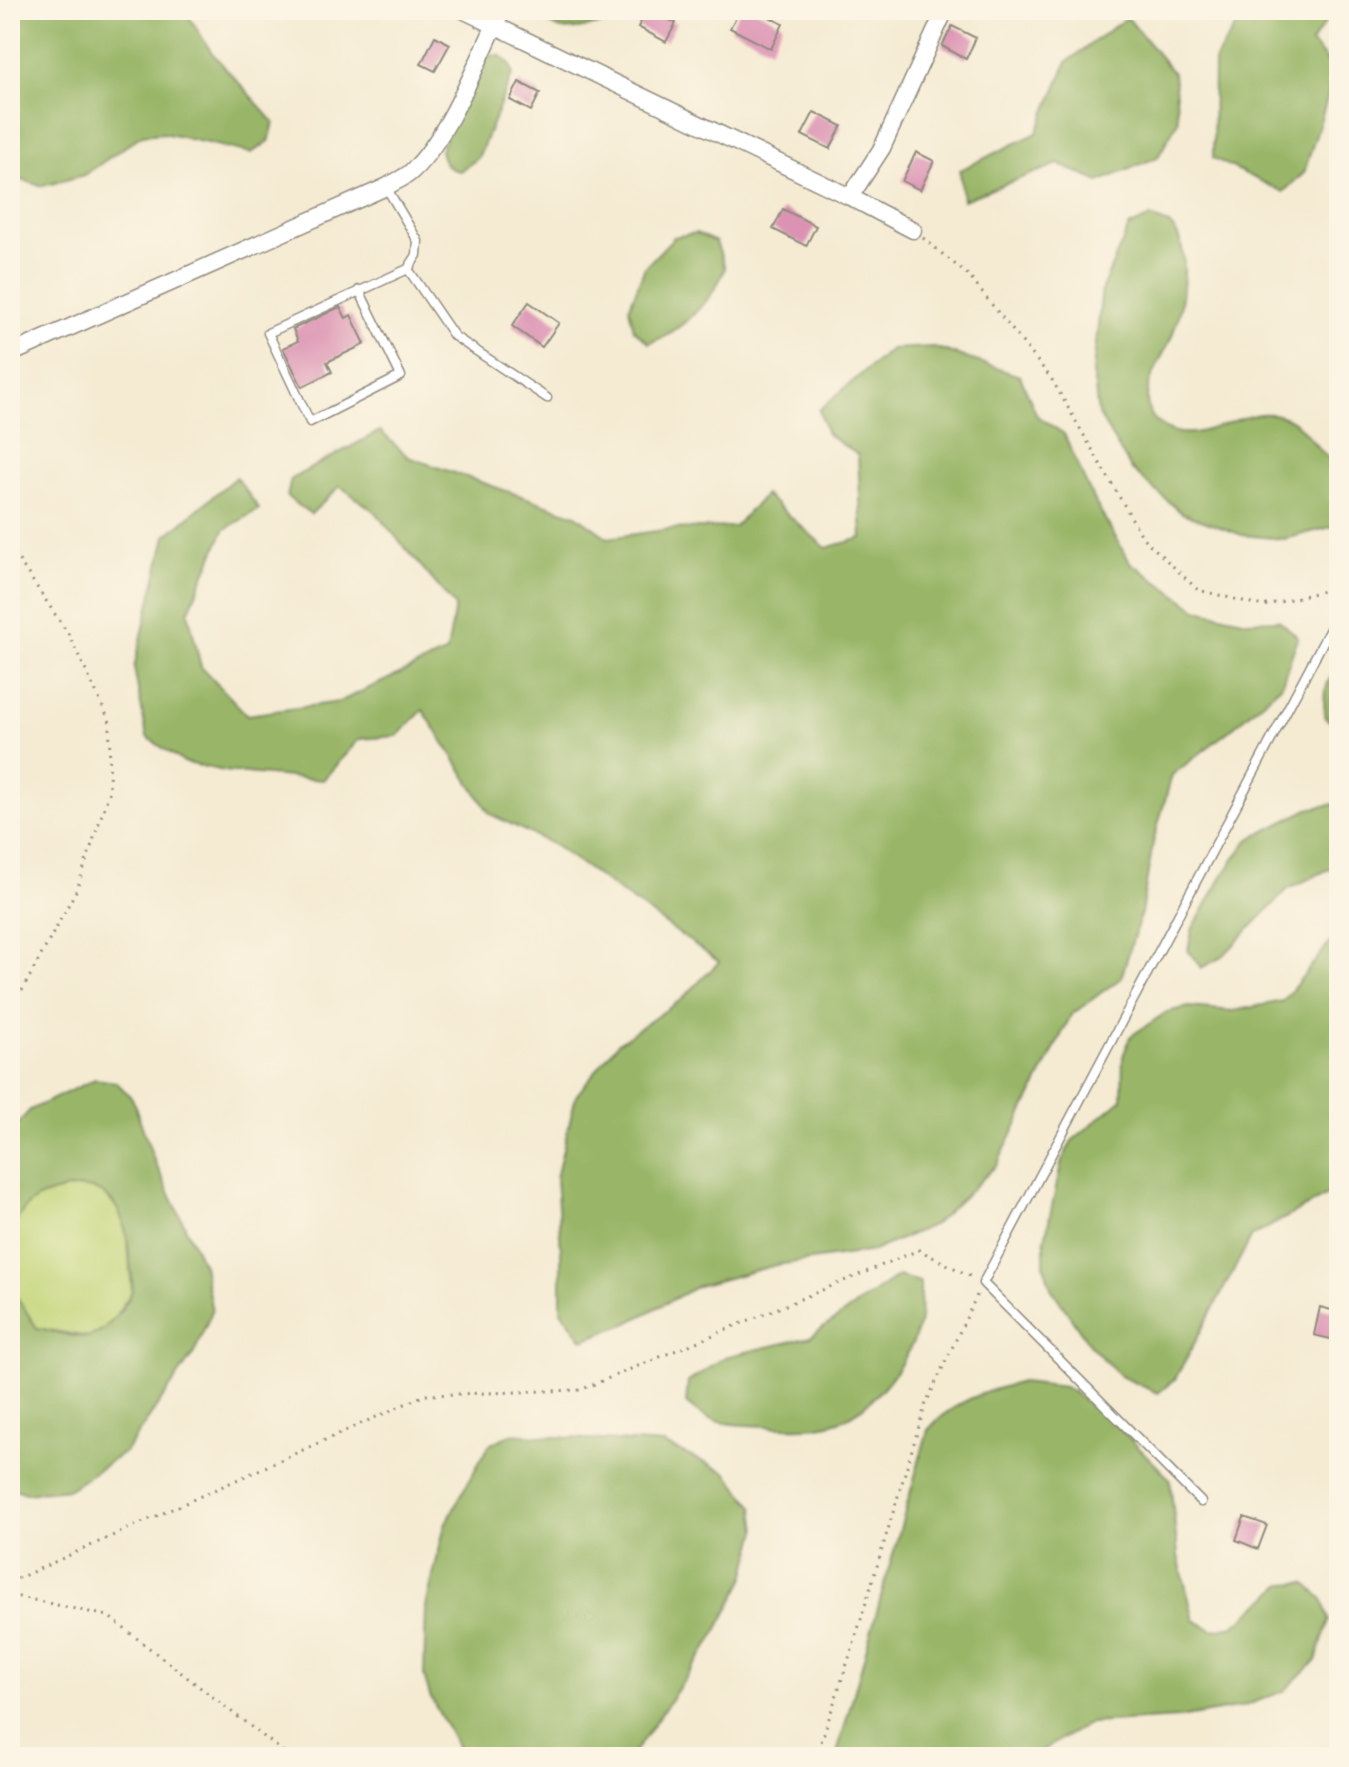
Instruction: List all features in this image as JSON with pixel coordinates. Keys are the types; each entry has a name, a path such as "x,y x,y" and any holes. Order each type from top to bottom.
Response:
{"street":[{"path":"463,10 913,230"},
{"path":"10,354 386,187 410,173 432,149 502,10"},
{"path":"850,197 882,148 945,10"}],"lane":[{"path":"359,290 401,376 310,422 268,333 359,290 408,269 417,255 418,241 386,187"},
{"path":"408,269 454,336 547,398"},
{"path":"1201,1502 983,1283 1339,612"}],"path":[{"path":"913,230 968,275 1051,378 1143,538 1198,590 1263,606 1339,587"},
{"path":"10,547 69,635 110,722 110,736 109,793 77,889 10,1013"},
{"path":"10,1582 425,1395 580,1390 919,1250 983,1283 926,1403 816,1757"},
{"path":"10,1595 108,1616 290,1757"}],"green space":[{"path":"10,10 185,10 212,53 274,122 269,142 251,153 163,133 142,135 84,175 43,186 10,177"},
{"path":"539,10 618,10 607,23 569,30 552,25"},
{"path":"1246,10 1334,10 1311,43 1336,70 1304,173 1283,192 1213,158 1214,61"},
{"path":"1127,17 1174,74 1178,121 1158,157 1099,182 1058,164 963,200 960,170 1037,133 1067,62"},
{"path":"490,55 501,56 509,63 513,73 478,158 460,171 456,170 446,165 440,150 480,61"},
{"path":"1150,217 1170,225 1178,237 1184,278 1173,333 1148,389 1150,412 1157,422 1181,433 1207,430 1260,414 1287,418 1297,424 1328,457 1339,463 1339,525 1284,539 1242,535 1182,513 1132,470 1098,414 1093,372 1102,288 1129,227"},
{"path":"696,233 716,242 725,268 720,280 704,303 684,323 649,343 634,330 629,308 645,267 674,237"},
{"path":"934,347 1020,376 1037,416 1064,434 1093,499 1130,562 1198,610 1247,621 1279,620 1298,637 1281,686 1172,775 1153,843 1141,913 1121,978 1071,1015 997,1165 935,1224 873,1251 776,1265 698,1286 628,1323 583,1340 561,1311 556,1178 576,1096 618,1043 682,999 719,962 554,845 490,814 423,710 397,736 359,739 323,780 224,771 183,762 147,737 134,668 166,536 236,477 259,509 224,530 188,612 201,667 247,715 339,702 447,652 455,606 374,511 340,486 311,514 287,497 291,479 380,431 408,457 576,515 608,538 671,529 734,527 765,495 826,548 862,538 858,455 827,434 819,410 891,349"},
{"path":"1339,668 1339,726 1325,718 1324,704 1327,685"},
{"path":"1339,803 1339,870 1329,869 1288,889 1222,957 1201,968 1188,950 1192,930 1223,875 1248,840 1308,809"},
{"path":"1339,931 1339,1195 1327,1195 1252,1236 1175,1379 1158,1393 1120,1376 1089,1344 1051,1288 1044,1265 1044,1244 1062,1160 1072,1141 1122,1099 1123,1056 1131,1036 1167,1012 1189,1007 1233,1011 1283,1001"},
{"path":"95,1079 116,1082 132,1098 154,1160 203,1265 212,1311 194,1353 126,1451 69,1489 26,1493 10,1487 10,1287 37,1328 86,1337 103,1329 115,1317 126,1304 133,1284 121,1216 106,1196 95,1190 63,1190 42,1196 24,1209 10,1235 10,1132 30,1110"},
{"path":"81,1186 102,1192 119,1210 127,1232 132,1291 109,1326 89,1337 37,1328 10,1287 10,1235 20,1213 37,1196"},
{"path":"898,1276 920,1282 920,1319 916,1333 890,1379 852,1415 812,1427 743,1425 714,1420 686,1403 688,1382 725,1357 810,1337"},
{"path":"1022,1382 1065,1387 1105,1414 1170,1479 1178,1556 1194,1620 1213,1630 1234,1626 1283,1584 1305,1583 1322,1598 1329,1620 1316,1661 1284,1691 1242,1707 1179,1718 1090,1723 1030,1757 836,1757 928,1430 970,1398"},
{"path":"511,1434 663,1444 726,1472 754,1507 757,1530 745,1578 712,1640 631,1757 469,1757 460,1752 430,1696 424,1676 426,1607 445,1524 489,1445"}],"building":[{"path":"647,10 676,23 666,42 638,27"},
{"path":"740,10 756,10 783,24 771,49 730,28"},
{"path":"952,26 976,38 966,59 942,46"},
{"path":"435,36 450,44 435,71 421,64"},
{"path":"519,82 540,93 531,111 510,100"},
{"path":"814,112 842,126 830,149 802,135"},
{"path":"916,152 934,161 920,190 902,181"},
{"path":"783,209 816,226 806,246 773,229"},
{"path":"529,302 559,323 542,347 512,326"},
{"path":"340,307 346,318 351,315 365,344 327,362 332,372 302,387 283,348 298,341 293,329"},
{"path":"1320,1307 1339,1312 1339,1341 1314,1335"},
{"path":"1244,1517 1267,1525 1258,1549 1236,1540"}]}
